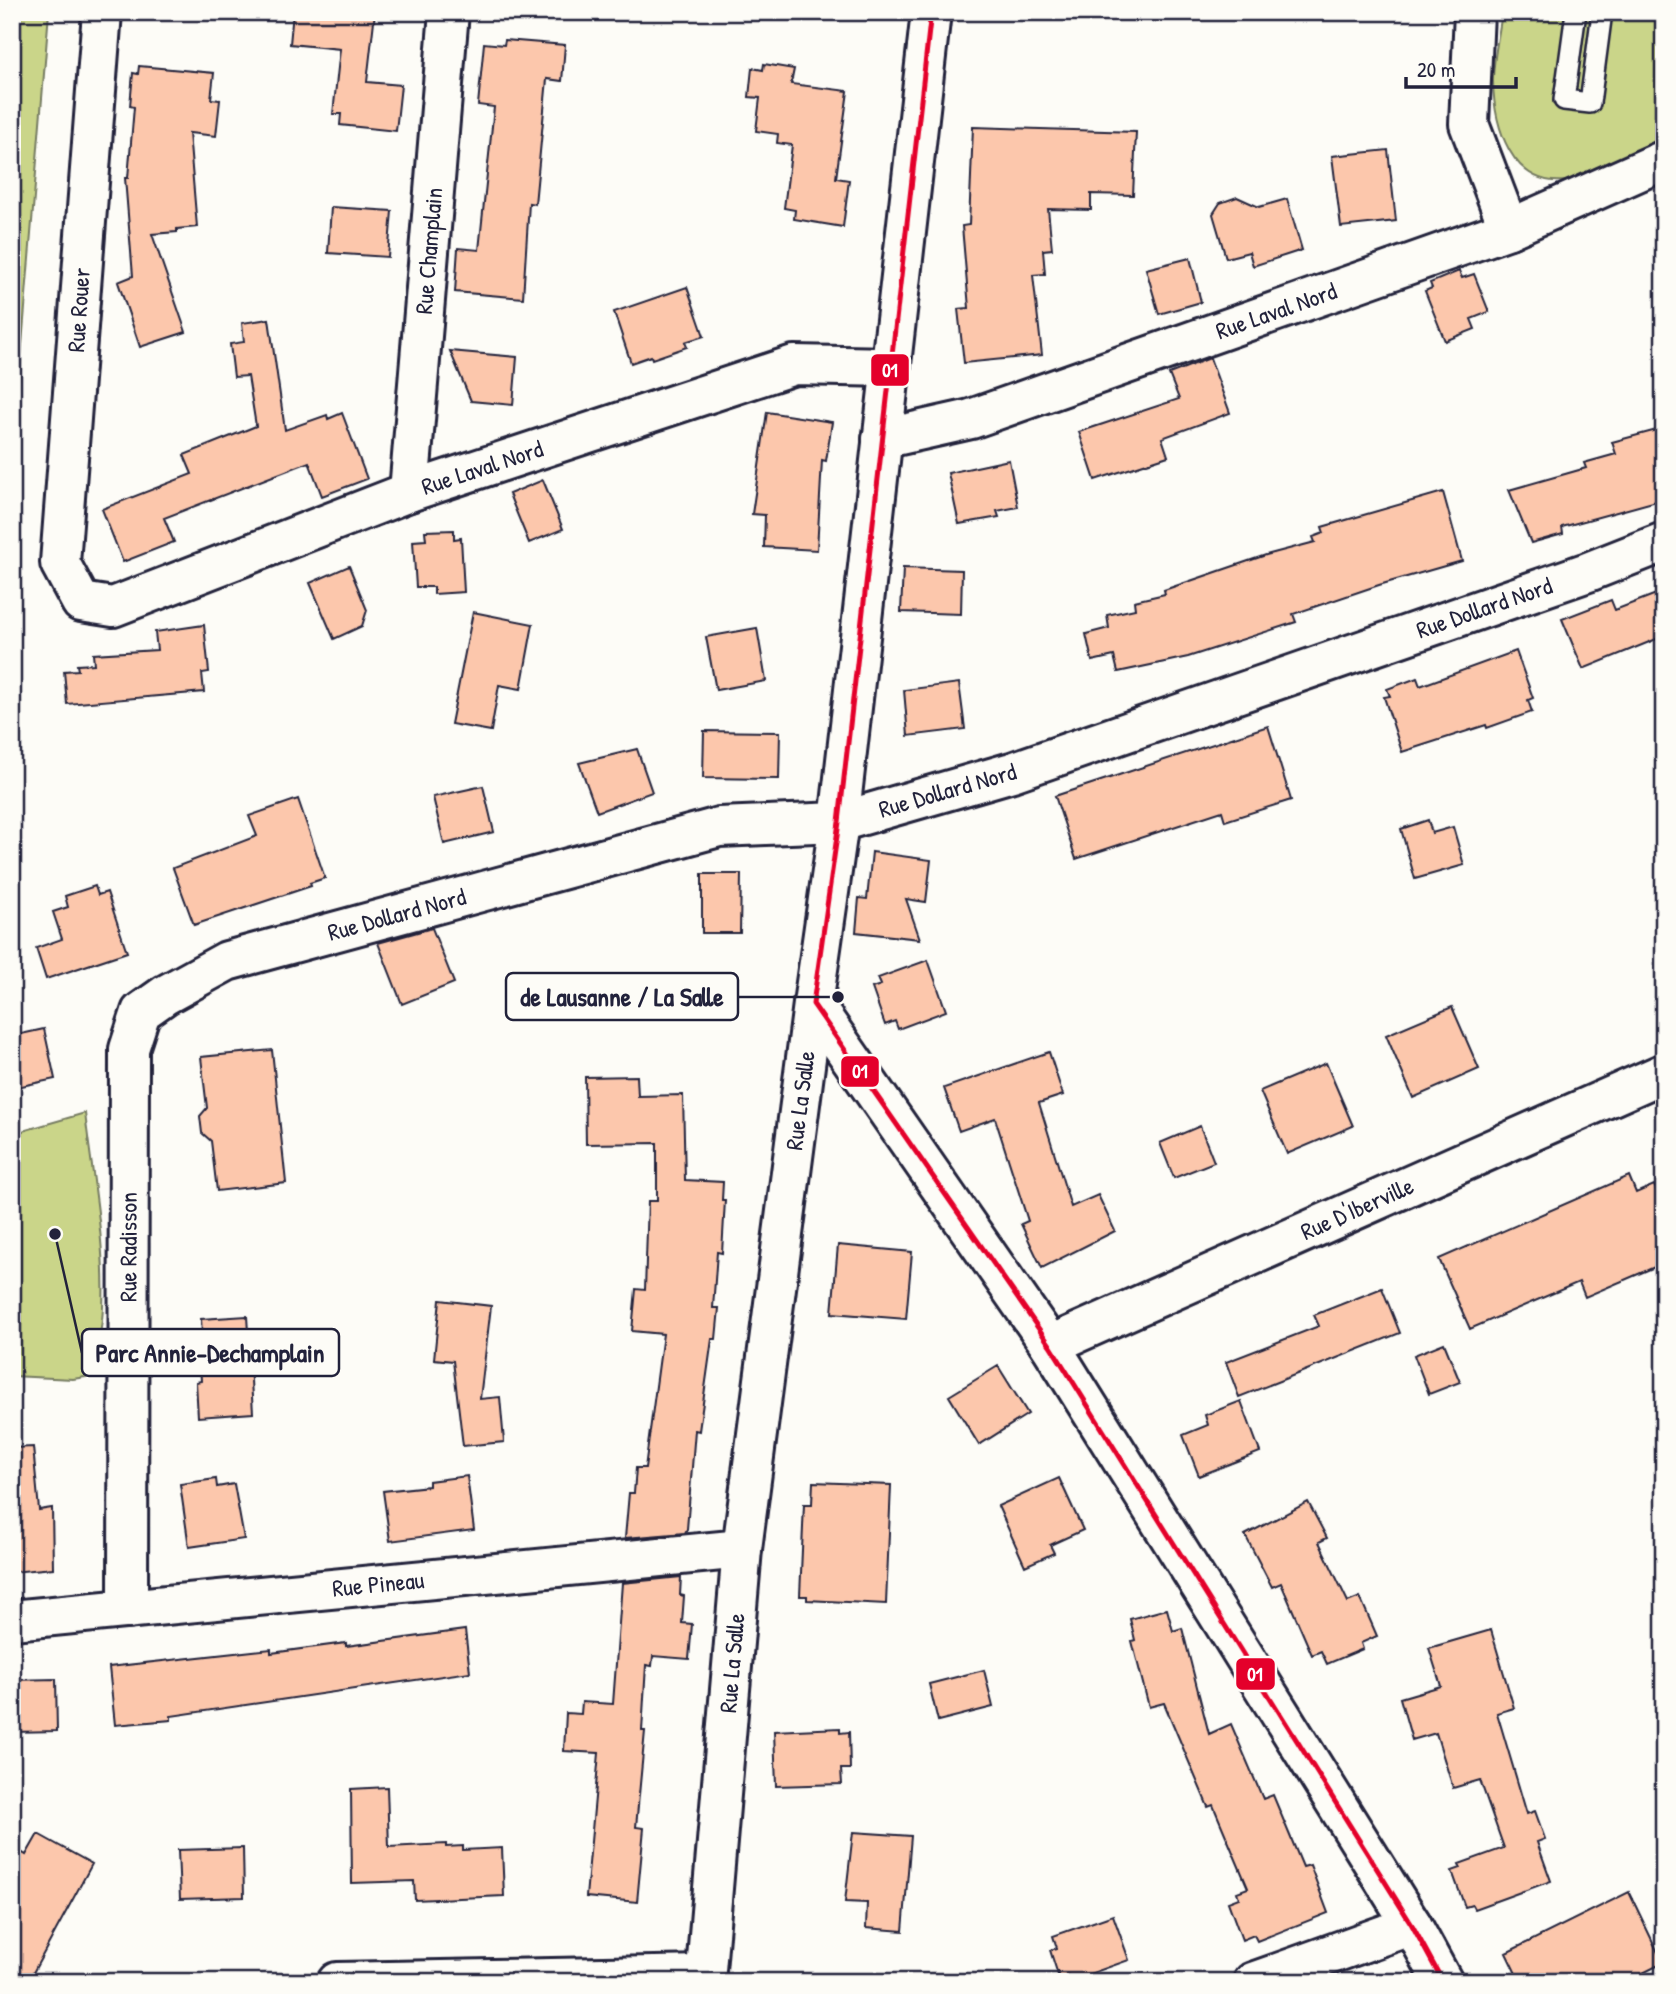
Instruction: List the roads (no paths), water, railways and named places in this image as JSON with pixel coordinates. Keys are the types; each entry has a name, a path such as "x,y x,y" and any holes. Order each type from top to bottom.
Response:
{"street":[{"name":"Rue Rouer","path":"81,602 60,563 102,12"},
{"name":"Rue Champlain","path":"409,492 449,12"},
{"name":"Rue La Salle","path":"706,1978 742,1549 839,822 931,12"},
{"path":"1474,12 1469,124 1509,229"},
{"name":"Rue Laval Nord","path":"882,439 971,419 1509,229 1664,160"},
{"name":"Rue Laval Nord","path":"81,602 113,607 409,492 794,365 891,367"},
{"name":"Rue Dollard Nord","path":"141,1012 165,995 227,961 719,827 839,822 1012,772 1588,572 1664,542"},
{"path":"813,1004 1050,1345 1412,1925 1443,1982"},
{"name":"Rue Radisson","path":"128,1609 129,1049 141,1012"},
{"name":"Rue D'Iberville","path":"1050,1345 1664,1073"},
{"name":"Rue Pineau","path":"12,1620 742,1549"},
{"path":"1253,1982 1412,1925"},
{"path":"337,1982 706,1978"}],"lane":[{"path":"1576,12 1564,100 1590,103 1602,12"}],"place":[{"name":"de Lausanne / La Salle","path":"838,997"},
{"name":"Parc Annie-Dechamplain","path":"55,1234"}]}
